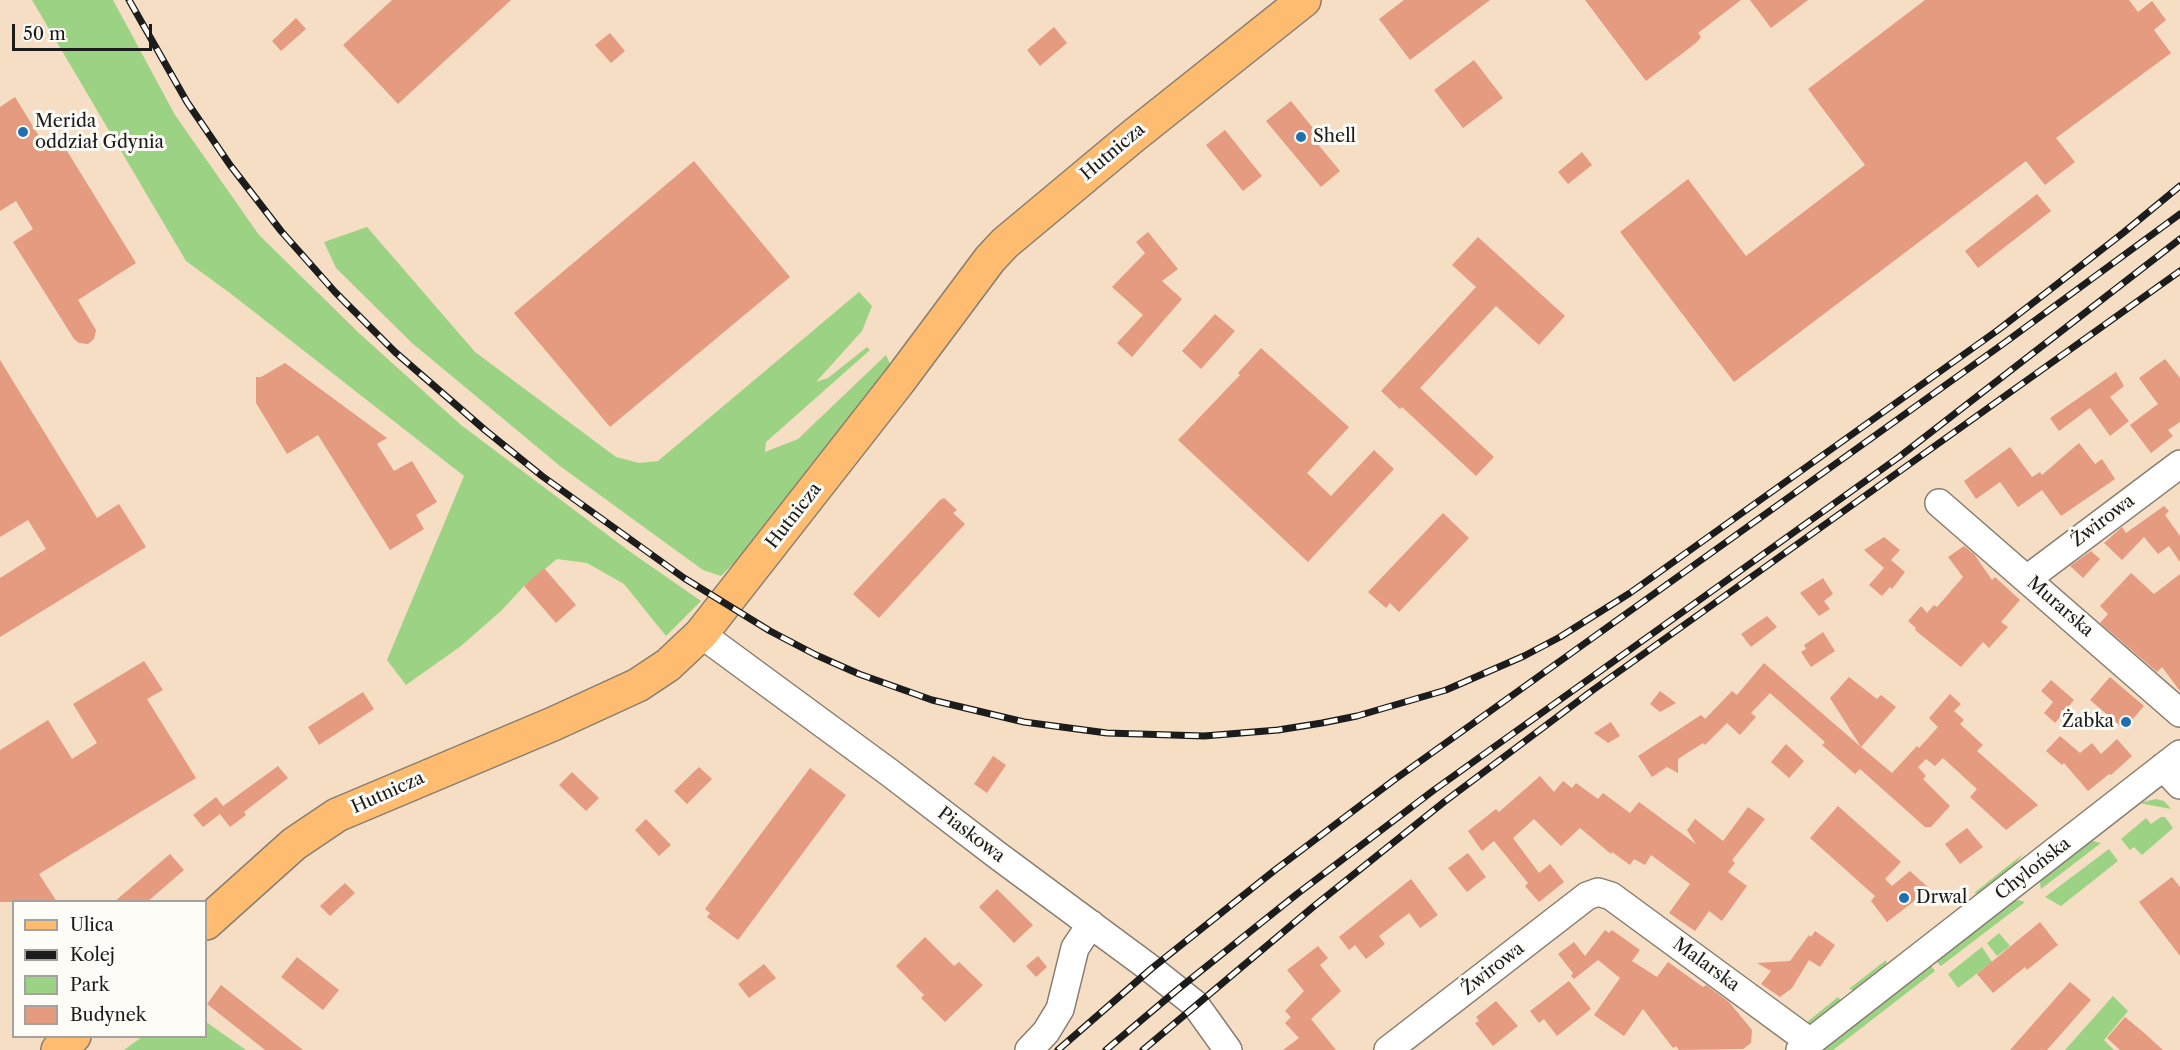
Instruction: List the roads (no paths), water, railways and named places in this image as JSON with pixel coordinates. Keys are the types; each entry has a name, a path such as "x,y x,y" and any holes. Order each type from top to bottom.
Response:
{"main road":[{"name":"Hutnicza","path":"207,922 294,844 337,815 553,724 638,685 668,665 701,634 899,381 977,276 1005,243 1132,136 1304,0"},
{"path":"58,1050 72,1038"}],"street":[{"name":"Żwirowa","path":"2027,579 2180,464"},
{"name":"Murarska","path":"1939,502 2180,713"},
{"name":"Piaskowa","path":"701,634 891,773 1195,1004 1228,1050"},
{"name":"Chylońska","path":"1805,1046 2174,769"},
{"name":"Żwirowa","path":"1388,1050 1587,896 1600,893"},
{"name":"Malarska","path":"1600,893 1611,896 1805,1046"},
{"path":"1029,1050 1046,1032 1060,1010 1076,948 1091,924"}],"railway":[{"path":"129,0 187,102 230,165 281,231 335,292 395,352 542,476 684,578 770,631 816,655 859,674 932,700 1024,722 1107,733 1204,736 1278,730 1322,723 1357,716 1446,690 1524,656 1560,637 1630,593 1998,330 2180,186"},
{"path":"1058,1050 1151,969 1275,870 1394,780 2007,341 2180,214"},
{"path":"1106,1050 1297,894 1434,790 1899,457 2180,239"},
{"path":"1143,1050 1313,907 1444,802 1593,690 2180,271"}],"place":[{"name":"Merida oddział Gdynia","path":"23,132"},
{"name":"Shell","path":"1301,137"},
{"name":"Żabka","path":"2126,722"},
{"name":"Drwal","path":"1904,898"}]}
